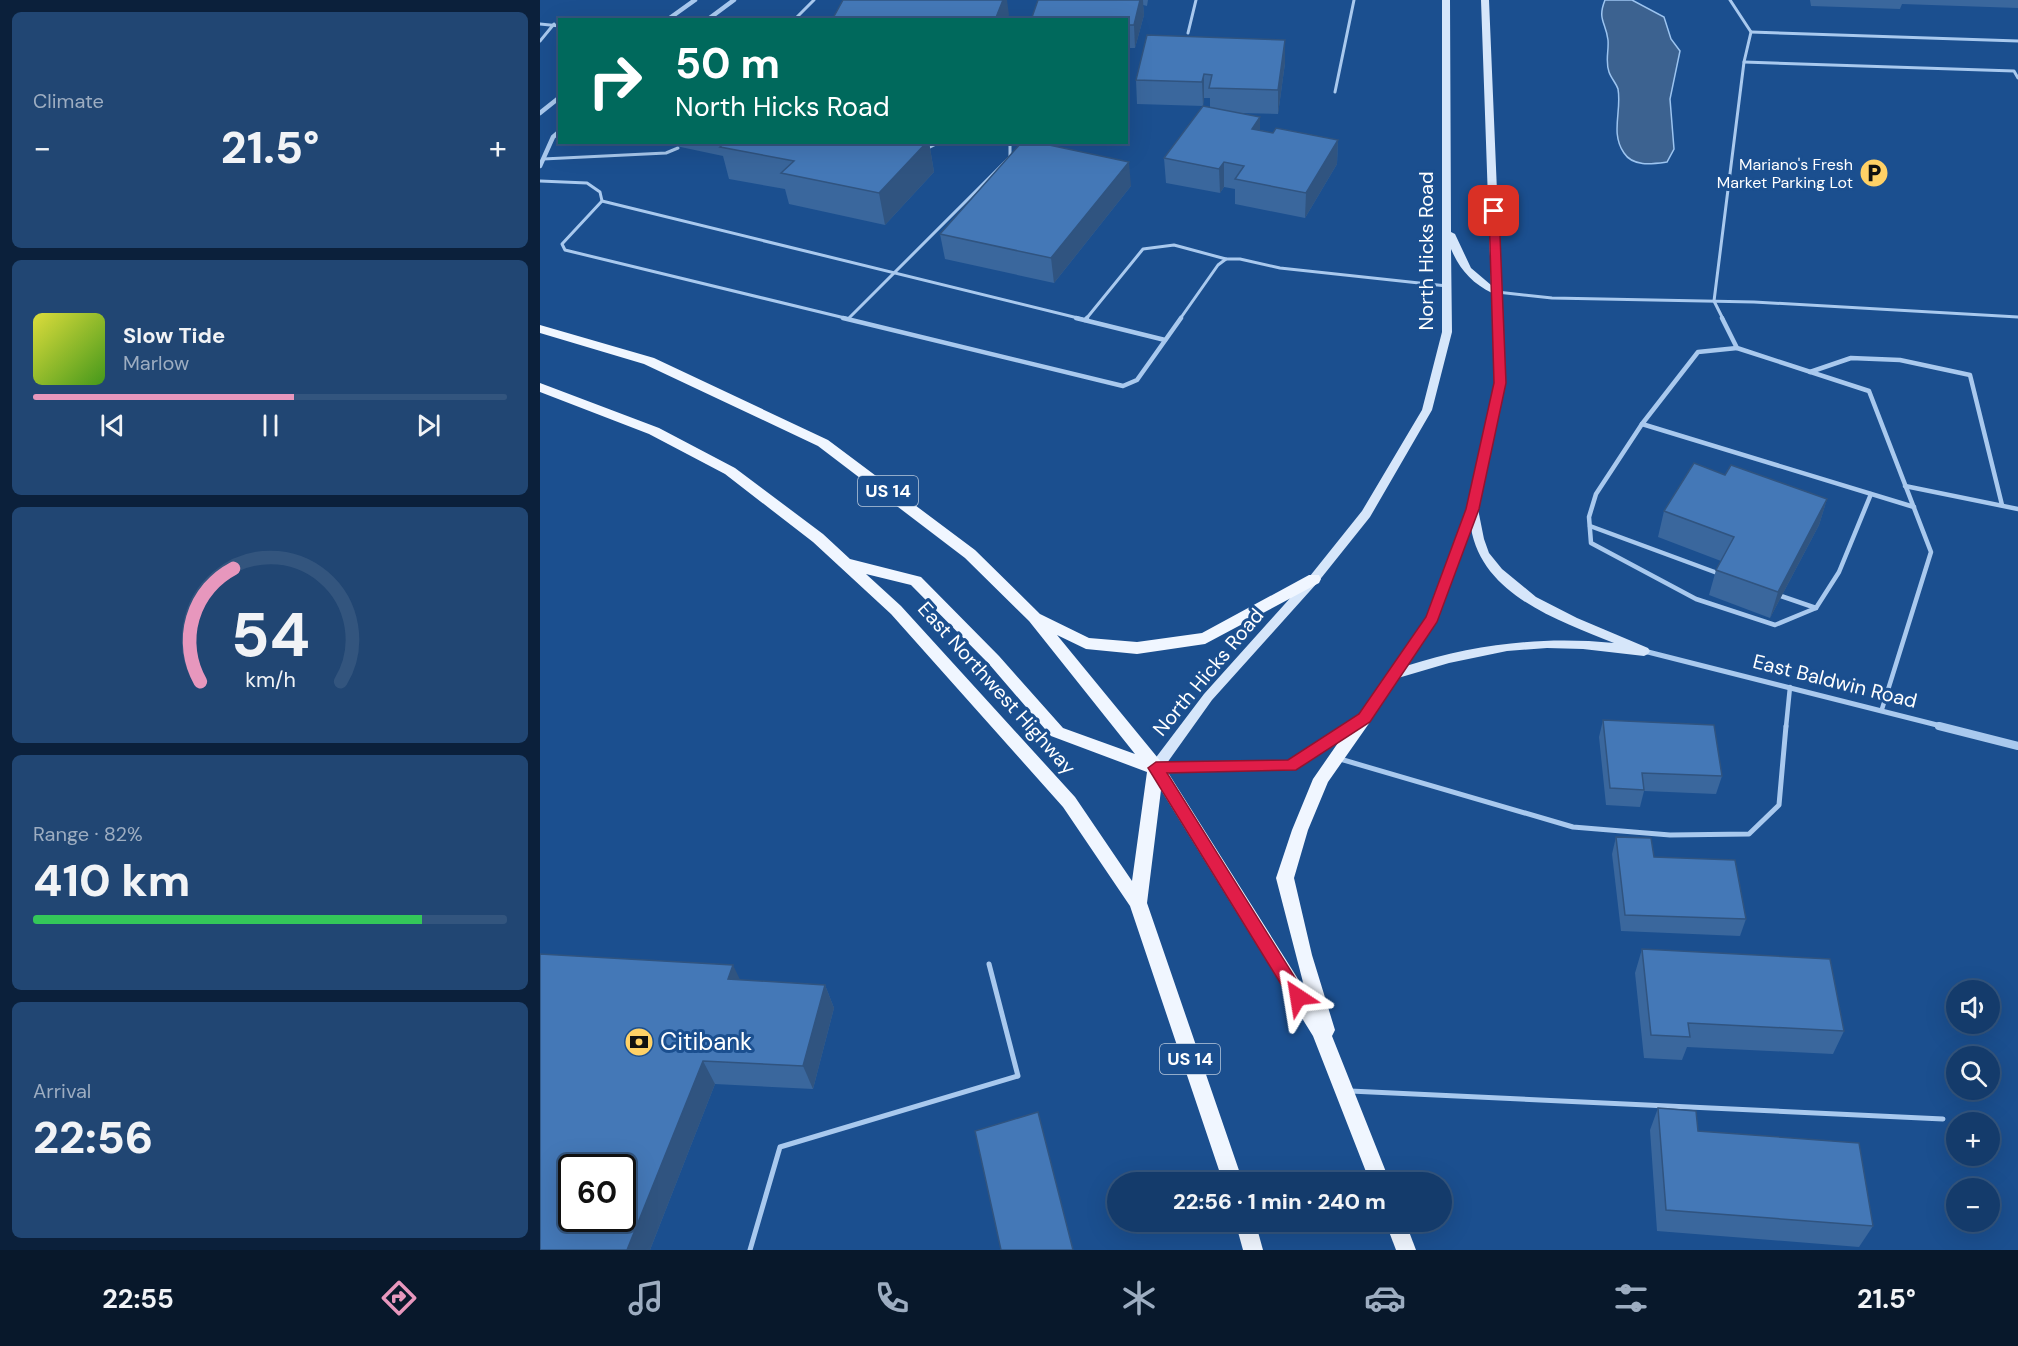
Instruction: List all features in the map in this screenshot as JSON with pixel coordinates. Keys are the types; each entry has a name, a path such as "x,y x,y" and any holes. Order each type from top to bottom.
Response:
{"main road":[{"name":"North Hicks Road","path":"1156,768 1208,697 1314,579 1366,514 1427,410 1448,332 1446,0"},
{"name":"North Hicks Road","path":"1156,768 1290,766 1365,718 1432,618 1473,509 1500,383 1485,0"},
{"path":"1447,228 1462,261 1476,283 1497,292"},
{"name":"US 14","path":"540,329 649,361 823,443 970,554 1034,617 1156,768 1321,1032 1376,1172"},
{"name":"East Northwest Highway","path":"540,387 654,431 730,471 818,538 896,610 1069,802 1138,903 1230,1172"},
{"path":"1473,509 1483,553 1512,588 1575,622 1644,651"},
{"path":"845,563 916,581 994,660 1058,732 1156,768 1138,903"},
{"path":"1034,617 1086,643 1137,648 1205,638 1314,579"},
{"path":"1393,675 1445,658 1491,649 1547,644 1644,651"},
{"path":"1344,1091 1303,955 1284,878 1300,830 1321,779 1365,718"},
{"path":"1248,1232 1253,1250"},
{"path":"1399,1232 1406,1250"}],"street":[{"path":"670,18 695,0"},
{"path":"710,18 734,0"},
{"path":"540,113 558,99"},
{"path":"540,166 553,137 558,133"},
{"name":"East Baldwin Road","path":"1644,651 1882,709 2018,746"}],"lane":[{"path":"796,18 814,0"},
{"path":"1188,33 1196,0"},
{"path":"1335,92 1354,0"},
{"path":"1730,0 1751,32 1744,62 1714,301 1737,348"},
{"path":"540,24 558,25"},
{"path":"540,41 554,24"},
{"path":"1751,32 2018,41"},
{"path":"1744,62 2016,71 2018,78"},
{"path":"920,151 936,144"},
{"path":"848,319 1010,157 1010,144"},
{"path":"543,159 666,153 678,148"},
{"path":"540,181 587,183 600,192 602,201"},
{"path":"602,201 1165,340"},
{"path":"602,201 562,244 565,250 1123,386 1137,380 1218,265 1226,260"},
{"path":"1085,320 1143,249 1155,244 1177,245 1226,260 1239,259 1280,268 1448,286"},
{"path":"1497,292 1533,298 1588,302 1714,301 2018,317"},
{"path":"1871,494 1839,572 1816,608 1774,625 1696,599 1591,543 1589,517 1596,494 1642,424 1698,352 1737,348 1869,391 1931,552 1882,709"},
{"path":"1810,372 1851,358 1900,360 1970,375 2002,505"},
{"path":"1642,424 1914,507"},
{"path":"1905,486 2018,509"},
{"path":"1590,526 1721,574"},
{"path":"1781,596 1816,608"},
{"path":"1337,759 1573,827 1670,835 1749,834 1779,805 1790,686"},
{"path":"750,1250 780,1147 1018,1076 989,964"},
{"path":"1344,1091 1944,1119"}],"water":[{"path":"1605,0 1632,0 1664,17 1671,39 1680,51 1670,99 1674,149 1667,162 1649,164 1632,161 1620,145 1617,130 1618,89 1608,68 1608,40 1602,17"}],"building":[{"path":"843,0 1003,0 996,18 833,18"},
{"path":"1038,0 1140,0 1134,25 1128,25 1128,18 1032,18"},
{"path":"1147,35 1285,40 1278,90 1209,88 1212,75 1204,74 1202,82 1136,80"},
{"path":"1203,106 1260,117 1252,129 1273,133 1276,128 1338,140 1306,193 1235,179 1244,166 1224,162 1219,169 1164,158"},
{"path":"724,144 925,144 879,193 781,173 794,161 720,147"},
{"path":"1020,144 1044,144 1129,162 1051,258 940,234"},
{"path":"1694,463 1725,475 1731,465 1827,499 1778,592 1716,570 1734,537 1664,511"},
{"path":"1603,720 1714,725 1722,776 1642,773 1644,790 1610,788"},
{"path":"1616,837 1651,838 1654,857 1735,860 1746,919 1625,915"},
{"path":"1642,949 1830,959 1844,1031 1688,1023 1690,1037 1651,1035"},
{"path":"540,954 733,965 728,979 825,985 803,1066 703,1061 636,1228 636,1154 558,1154 558,1232 634,1232 627,1250 540,1250"},
{"path":"1658,1108 1696,1111 1698,1131 1859,1143 1873,1226 1666,1210"},
{"path":"1038,1112 1073,1250 1001,1250 975,1131"}],"place":[{"name":"Mariano's Fresh Market Parking Lot","path":"1874,173"},
{"name":"Citibank","path":"639,1042"}],"route":[{"path":"1298,997 1156,768 1290,766 1365,718 1432,618 1473,509 1500,383 1494,211"}]}
